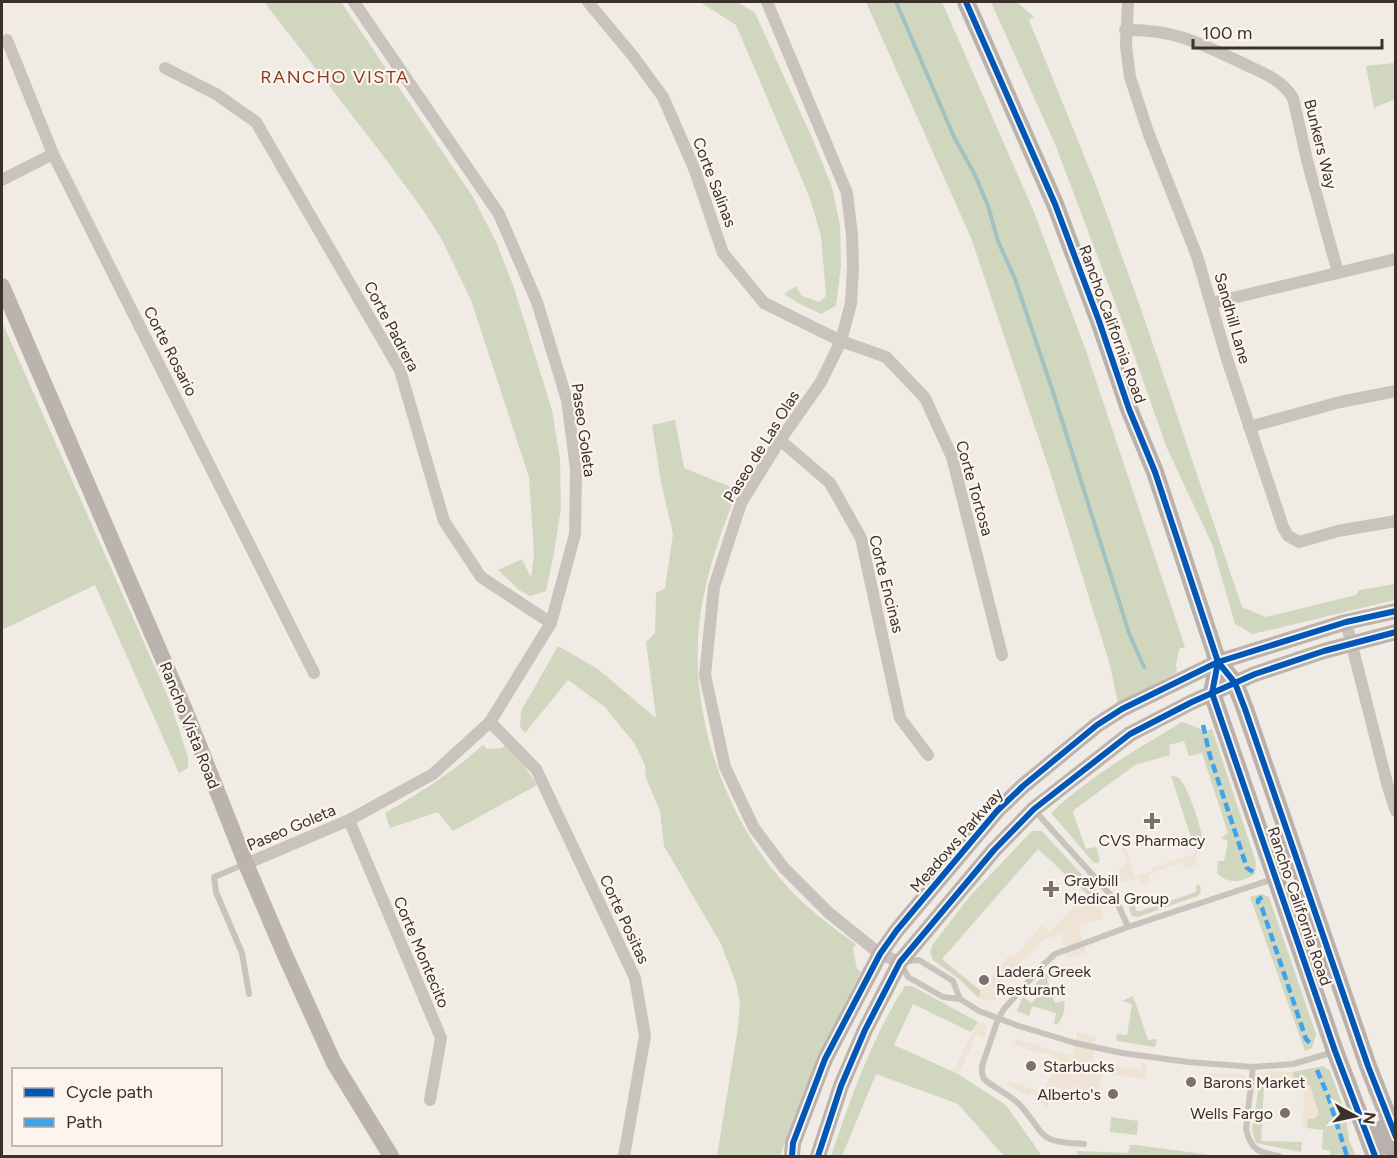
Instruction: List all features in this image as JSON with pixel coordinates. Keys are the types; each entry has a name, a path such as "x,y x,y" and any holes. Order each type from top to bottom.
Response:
{"main road":[{"name":"Rancho California Road","path":"966,2 1055,204 1129,409 1155,472 1218,662 1235,683 1364,1055 1395,1137"},
{"name":"Rancho Vista Road","path":"2,286 185,710 246,864 334,1063 391,1156"},
{"name":"Meadows Parkway","path":"792,1156 794,1143 825,1059 880,954 897,930 997,811 1023,786 1097,725 1122,709 1218,662 1346,622 1395,612"},
{"path":"818,1156 845,1076 865,1030 900,962 994,850 1034,809 1130,734 1212,693 1255,674 1352,643 1395,632"},
{"name":"Rancho California Road","path":"1218,662 1212,693 1335,1051 1375,1156"},
{"path":"1335,1051 1354,1061 1388,1145 1395,1153"}],"street":[{"name":"Paseo Goleta","path":"246,864 349,820 433,774 490,722 550,623 575,534 576,469 567,400 537,302 499,214 354,2"},
{"name":"Corte Salinas","path":"588,2 633,56 663,97 694,168 723,253 764,303 841,341"},
{"name":"Paseo de Las Olas","path":"767,2 847,193 854,268 851,303 841,341 821,382 780,440 741,503 714,587 705,675 725,767 754,828 791,876 829,913 880,954 900,962"},
{"name":"Sandhill Lane","path":"1128,2 1125,30 1127,57 1134,88 1148,132 1197,256 1227,360 1283,527 1288,536 1299,542 1338,531 1395,521"},
{"name":"Bunkers Way","path":"1125,30 1161,31 1200,42 1266,74 1289,91 1293,98 1338,273"},
{"name":"Corte Rosario","path":"7,40 53,154 314,673"},
{"name":"Corte Padrera","path":"165,68 216,94 256,122 400,370 444,520 481,577 550,623"},
{"path":"2,180 53,154"},
{"path":"1212,303 1395,259"},
{"name":"Corte Tortosa","path":"841,341 886,357 925,398 952,457 1002,655"},
{"path":"1249,428 1340,402 1395,391"},
{"name":"Corte Encinas","path":"780,440 830,483 861,538 900,718 928,755"},
{"path":"1346,622 1391,786 1395,811"},
{"name":"Corte Positas","path":"490,722 536,769 635,978 645,1036 624,1156"},
{"name":"Corte Montecito","path":"349,820 441,1038 430,1100"}],"lane":[{"path":"1034,809 1117,902 1128,927"},
{"path":"246,864 214,877 216,891 242,953 249,994"},
{"path":"1084,1144 1050,1141 1019,1105 984,1079 982,1066 998,1019 1029,980 1055,954 1128,927 1277,878"},
{"path":"960,999 953,981 919,960 900,962 908,977 943,997 960,999 998,1019 1061,1039 1122,1053 1206,1064 1253,1066 1293,1064 1335,1051"},
{"path":"1253,1066 1246,1129 1248,1136 1254,1148 1259,1152 1279,1156"}],"green space":[{"path":"264,2 341,2 473,197 497,244 514,288 552,410 560,459 561,508 546,591 530,596 519,590 498,570 522,559 531,578 534,554 529,477 471,300 441,238 421,207"},
{"path":"700,2 737,2 755,13 832,187 840,226 841,265 836,306 821,314 784,294 796,286 802,296 819,302 826,296 821,235 809,196 736,25"},
{"path":"866,2 942,2 1034,212 1085,348 1185,647 1179,649 1177,672 1118,704 1110,665 1051,475 971,238"},
{"path":"991,2 1017,2 1034,17 1029,20 1098,190 1141,309 1242,607 1266,617 1356,595 1359,590 1395,584 1395,600 1253,634 1235,624 1212,544 1166,446 1125,329 1055,144"},
{"path":"1395,63 1395,99 1374,108 1366,66"},
{"path":"2,322 169,699 188,757 188,768 179,773 95,585 2,630"},
{"path":"675,420 684,468 738,490 714,557 701,608 699,626 700,694 706,729 716,763 728,796 763,856 800,900 856,944 853,949 857,969 861,972 818,1056 780,1156 717,1156 737,1034 740,1005 737,986 721,944 664,846 660,811 646,778 645,765 634,743 605,707 568,680 525,733 520,727 521,711 558,646 598,669 656,718 646,642 655,633 656,593 665,588 673,534 661,482 652,425"},
{"path":"1182,722 1206,731 1212,729 1256,862 1255,874 1246,879 1231,881 1217,873 1218,861 1224,861 1228,841 1221,838 1228,833 1202,753 1189,756 1184,741 1169,745 1170,755 1135,765 1074,810 1073,813 1086,849 1096,847 1100,860 1098,863 1094,863 1051,813 1097,776"},
{"path":"483,745 487,749 502,748 506,745 537,785 453,831 438,812 390,828 385,813 436,782"},
{"path":"1171,776 1178,777 1182,781 1197,817 1202,840 1196,853"},
{"path":"1032,831 1042,831 1096,890 1084,903 1081,900 1087,894 1038,849 942,959 981,991 979,998 959,979 933,960 930,952 933,944 970,896"},
{"path":"1197,884 1201,892 1198,896 1138,917 1132,916 1129,908 1131,905 1135,906 1136,911 1140,911 1196,892"},
{"path":"1262,894 1269,897 1316,1034 1312,1048 1305,1051 1250,897"},
{"path":"1052,968 1056,974 1047,979 1055,1003 1064,1001 1063,1014 1057,1025 1054,1023 1056,1013 1032,1006 1029,1016 1017,1010 1023,997 1032,1003 1038,995 1032,987"},
{"path":"905,986 912,986 978,1022 971,1032 913,1004 894,1045 958,1074 1006,1105 1042,1156 1004,1156 958,1104 876,1074 842,1156 831,1156 872,1048"},
{"path":"1133,996 1148,1040 1157,1039 1155,1047 1116,1039 1117,1034 1127,1035 1132,1004 1122,1001"},
{"path":"1323,1066 1330,1071 1345,1112 1349,1140 1356,1156 1341,1156 1340,1154 1330,1156 1330,1151 1322,1149 1323,1130 1307,1128 1308,1119 1318,1115 1318,1112 1310,1086 1293,1082 1293,1072"},
{"path":"1259,1085 1264,1086 1261,1141 1302,1142 1301,1152 1256,1143 1252,1130"},
{"path":"1111,1117 1138,1121 1137,1135 1110,1132"},
{"path":"1130,1145 1218,1156 1078,1156 1077,1151 1128,1153"}],"shaded area":[{"path":"1123,835 1134,877 1153,871 1152,868 1196,853 1196,865 1184,868 1182,863 1149,874 1151,882 1141,885 1139,878 1123,883 1118,870 1127,863 1119,837"},
{"path":"1096,890 1106,900 1100,906 1104,918 1079,927 1086,952 1068,958 1061,934 1043,940 992,991 996,1000 987,1001 979,998 981,991 1009,955 1013,958 1042,925 1050,931 1081,900 1084,902"},
{"path":"978,1022 986,1024 985,1039 977,1035 958,1074 953,1072"},
{"path":"1077,1032 1096,1036 1092,1062 1141,1070 1142,1063 1147,1064 1145,1079 1102,1073 1097,1103 1091,1102 1092,1094 1053,1086 1047,1109 1032,1093 1028,1096 1008,1085 1009,1081 1044,1093 1049,1078 1055,1072 1056,1060 1048,1053 1037,1053 1014,1044 1016,1039 1072,1056"},
{"path":"1265,1071 1293,1072 1293,1082 1305,1082 1310,1086 1318,1115 1314,1119 1308,1119 1307,1128 1303,1128 1304,1086 1259,1085 1260,1078"},
{"path":"1210,1073 1241,1074 1246,1077 1246,1087 1209,1080"}],"waterway":[{"path":"896,2 954,137 975,175 988,206 998,241 1015,279 1053,392 1129,633 1144,667"}],"marked path":[{"path":"1203,725 1210,756 1247,868 1253,872"},
{"path":"1262,897 1258,902 1306,1039 1311,1044"},
{"path":"1317,1070 1328,1096 1347,1156"}],"cycle path":[{"path":"966,2 1055,204 1129,409 1155,472 1218,662 1235,683 1245,709 1368,1066 1396,1137"},
{"path":"792,1156 793,1143 825,1059 880,954 897,930 997,811 1023,786 1097,725 1122,709 1218,662 1346,622 1396,611"},
{"path":"818,1156 841,1086 865,1030 900,962 994,850 1034,809 1130,734 1192,702 1255,674 1324,651 1396,632"},
{"path":"1218,662 1212,693 1335,1051 1375,1156"}],"place":[{"name":"CVS Pharmacy","path":"1152,821"},
{"name":"Graybill Medical Group","path":"1051,889"},
{"name":"Laderá Greek Resturant","path":"984,980"},
{"name":"Starbucks","path":"1031,1066"},
{"name":"Barons Market","path":"1191,1082"},
{"name":"Alberto's","path":"1113,1094"},
{"name":"Wells Fargo","path":"1285,1113"}],"district":[{"name":"RANCHO VISTA","path":"335,77"}]}
